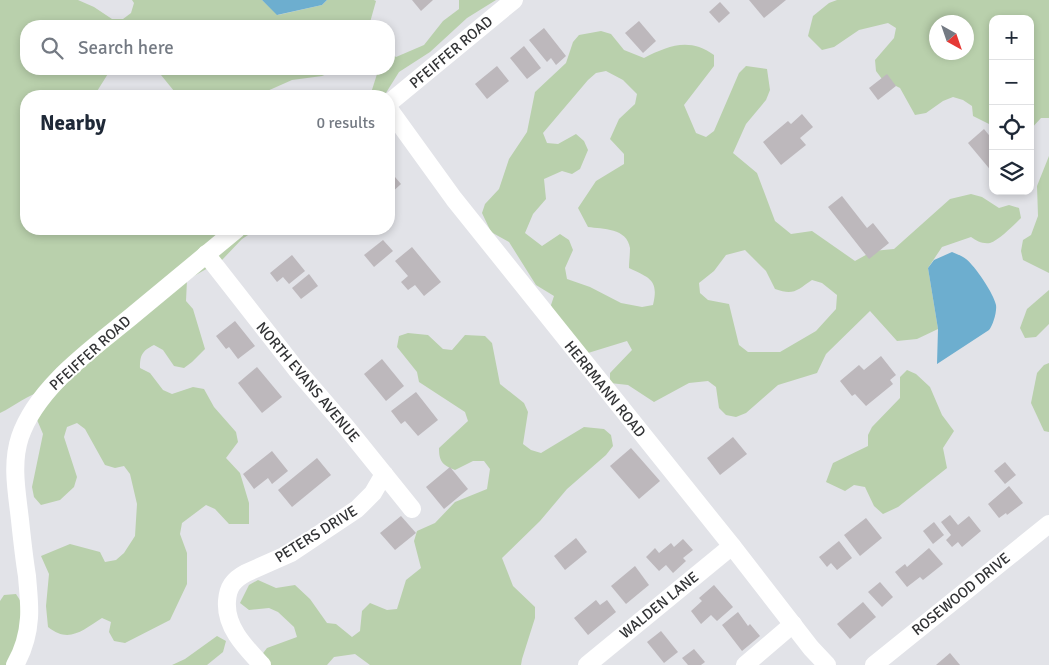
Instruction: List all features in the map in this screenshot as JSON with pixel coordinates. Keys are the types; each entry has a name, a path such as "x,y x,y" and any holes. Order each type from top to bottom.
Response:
{"street":[{"name":"PFEIFFER ROAD","path":"395,98 514,0"},
{"name":"HERRMANN ROAD","path":"395,117 454,199 732,546 811,648 827,665"},
{"name":"PFEIFFER ROAD","path":"15,665 25,641 29,618 28,591 16,480 17,449 24,426 31,412 60,377 230,235"},
{"name":"NORTH EVANS AVENUE","path":"206,254 296,369 412,509"},
{"name":"PETERS DRIVE","path":"262,665 236,636 230,623 227,608 228,593 231,585 240,576 290,553 357,509 373,493 384,474"},
{"name":"ROSEWOOD DRIVE","path":"874,665 1049,524"},
{"name":"WALDEN LANE","path":"587,665 732,546"},
{"path":"745,665 793,624"}],"green space":[{"path":"0,0 78,0 94,7 112,19 123,19 131,13 134,3 132,0 262,0 278,15 322,5 327,0 376,1 371,20 20,20 20,75 107,75 98,90 20,90 20,235 248,235 222,260 187,280 186,301 193,309 205,349 184,368 174,366 163,350 154,345 147,349 141,357 140,368 150,373 163,390 172,394 193,387 204,389 214,407 236,432 238,442 226,458 240,473 249,503 249,524 229,524 215,509 206,505 182,523 180,534 187,553 187,584 170,620 125,643 114,641 109,632 111,622 102,618 82,631 69,635 56,632 48,627 46,606 49,574 41,556 70,544 100,552 105,562 116,560 124,553 135,536 137,504 130,474 124,466 115,468 105,465 85,429 77,423 67,427 64,437 77,477 74,487 60,500 41,505 34,497 32,487 43,434 35,415 44,391 27,397 0,413"},
{"path":"459,0 496,0 467,18 430,52 399,72 388,90 372,90 377,75 395,75 395,56 424,45 443,21 459,9"},
{"path":"837,0 1049,0 1049,118 1041,118 1034,126 1034,15 989,15 989,124 973,116 972,106 963,100 953,97 943,101 926,113 915,115 900,88 882,79 876,71 875,60 894,38 896,28 888,23 859,30 834,47 822,50 808,36 813,16 829,3"},
{"path":"601,31 611,34 624,50 644,58 679,45 696,46 714,55 714,66 684,105 696,133 706,137 714,131 739,73 746,66 767,69 770,90 766,100 746,124 733,153 757,173 775,221 791,234 812,231 855,261 873,251 894,249 950,199 971,194 982,197 999,208 1009,205 1019,208 1021,218 1002,236 990,243 980,242 971,237 942,247 928,268 938,329 917,339 897,341 870,311 826,354 817,373 778,385 746,413 736,417 726,415 719,408 716,387 708,381 689,383 654,402 628,385 610,383 610,373 632,350 627,341 588,353 580,346 553,315 551,305 554,296 536,285 509,242 491,232 482,213 485,204 499,189 509,159 527,132 535,92 566,63 573,42 579,35","holes":["606,71 623,80 637,94 635,104 619,119 610,139 624,154 624,164 596,181 578,208 588,227 614,231 628,241 630,248 629,268 642,274 654,285 655,297 653,305 642,307 621,303 590,287 567,279 565,268 573,250 569,240 560,234 542,246 525,233 533,214 546,199 544,179 562,171 572,174 580,169 588,150 584,141 576,134 558,144 547,143 543,133 588,80 596,73","745,250 766,271 775,289 791,292 812,280 822,283 837,295 836,309 816,331 780,352 748,352 739,345 729,304 708,300 700,293 699,283 714,271 726,255"]},
{"path":"161,75 324,75 292,80 270,90 173,90"},
{"path":"1049,156 1049,273 1023,260 1021,251 1023,240 1031,235 1038,216 1037,186"},
{"path":"1049,290 1049,324 1036,337 1025,338 1020,328 1027,309"},
{"path":"408,333 428,335 443,349 452,350 465,335 485,336 492,343 500,384 524,403 528,412 523,444 531,450 541,453 584,427 604,429 611,435 613,446 606,455 567,489 540,521 502,558 513,586 535,607 535,618 521,665 370,665 355,654 334,657 327,665 254,665 267,648 297,637 294,627 278,612 269,608 249,610 240,603 249,585 258,580 276,588 295,585 310,599 327,623 336,624 352,637 360,631 362,611 370,603 387,610 397,609 406,580 421,568 414,541 417,531 435,523 455,502 487,489 490,469 484,461 473,461 455,470 444,464 441,459 439,448 468,421 465,412 419,382 417,372 397,347 399,336"},
{"path":"1049,363 1049,432 1044,431 1031,403 1037,373 1044,365"},
{"path":"907,370 916,374 930,387 942,415 954,431 943,448 947,468 898,507 883,514 874,506 865,487 854,485 845,491 826,482 833,463 868,446 868,435 872,427 900,398 900,377"},
{"path":"16,594 21,603 22,619 13,651 6,665 0,665 0,601 4,595"},
{"path":"217,636 226,641 223,652 207,665 172,665 185,659"}],"water":[{"path":"262,0 327,0 322,5 277,15"},
{"path":"952,252 966,259 979,274 995,300 996,311 989,330 937,364 938,329 928,268 934,260"}],"building":[{"path":"412,0 433,0 421,11"},
{"path":"749,0 786,0 764,18"},
{"path":"720,2 730,13 719,23 709,12"},
{"path":"639,21 656,41 643,53 625,33"},
{"path":"544,28 566,56 556,65 551,58 547,62 529,40"},
{"path":"524,46 541,68 527,79 510,58"},
{"path":"497,66 509,81 487,99 475,84"},
{"path":"887,74 896,86 878,100 869,88"},
{"path":"802,114 813,127 800,138 806,145 781,165 763,142 788,121 791,124"},
{"path":"984,129 989,135 989,168 968,143"},
{"path":"395,177 401,184 395,190"},
{"path":"842,196 867,228 873,223 889,243 869,259 828,207"},
{"path":"383,240 393,251 374,267 364,255"},
{"path":"412,247 441,282 424,296 415,285 408,290 401,282 408,276 395,261"},
{"path":"292,255 305,271 289,284 283,277 277,282 270,273"},
{"path":"309,274 318,286 301,299 292,288"},
{"path":"235,321 255,346 238,359 229,347 226,349 216,336"},
{"path":"881,356 896,375 890,380 893,384 866,406 855,394 852,396 840,381 859,365 864,370"},
{"path":"382,359 404,386 386,401 364,374"},
{"path":"257,367 282,397 262,413 238,383"},
{"path":"416,392 438,420 418,436 405,421 401,424 391,411"},
{"path":"733,437 747,454 720,475 707,458"},
{"path":"631,448 660,481 639,499 610,466"},
{"path":"272,451 288,471 272,484 268,478 254,489 243,474"},
{"path":"317,458 331,475 292,507 278,490"},
{"path":"1005,462 1016,475 1005,484 994,471"},
{"path":"450,467 468,489 444,509 426,487"},
{"path":"1009,486 1023,503 1007,515 1006,513 999,518 988,504"},
{"path":"950,515 958,525 969,516 981,531 962,547 958,542 952,547 946,540 951,535 941,522"},
{"path":"401,516 416,533 395,550 380,533"},
{"path":"866,518 882,538 860,556 844,535"},
{"path":"934,522 944,535 933,544 923,531"},
{"path":"576,538 587,552 565,570 554,556"},
{"path":"683,539 693,550 683,558 686,561 673,573 666,565 659,571 646,557 655,548 659,553 671,543 674,547"},
{"path":"839,541 852,558 837,570 831,563 827,567 819,557"},
{"path":"929,548 943,564 923,580 920,577 907,587 895,572 905,564 907,567"},
{"path":"635,566 649,585 626,604 611,586"},
{"path":"880,582 893,597 882,607 868,592"},
{"path":"714,585 733,607 717,621 711,615 701,624 691,611 702,601 699,598"},
{"path":"596,600 600,605 607,600 616,612 588,635 574,618"},
{"path":"863,602 876,617 850,639 837,624"},
{"path":"738,612 748,626 750,624 760,636 742,651 722,625"},
{"path":"661,631 678,652 664,663 647,642"},
{"path":"694,649 705,662 701,665 688,665 682,658"},
{"path":"950,653 960,665 936,665"}]}
